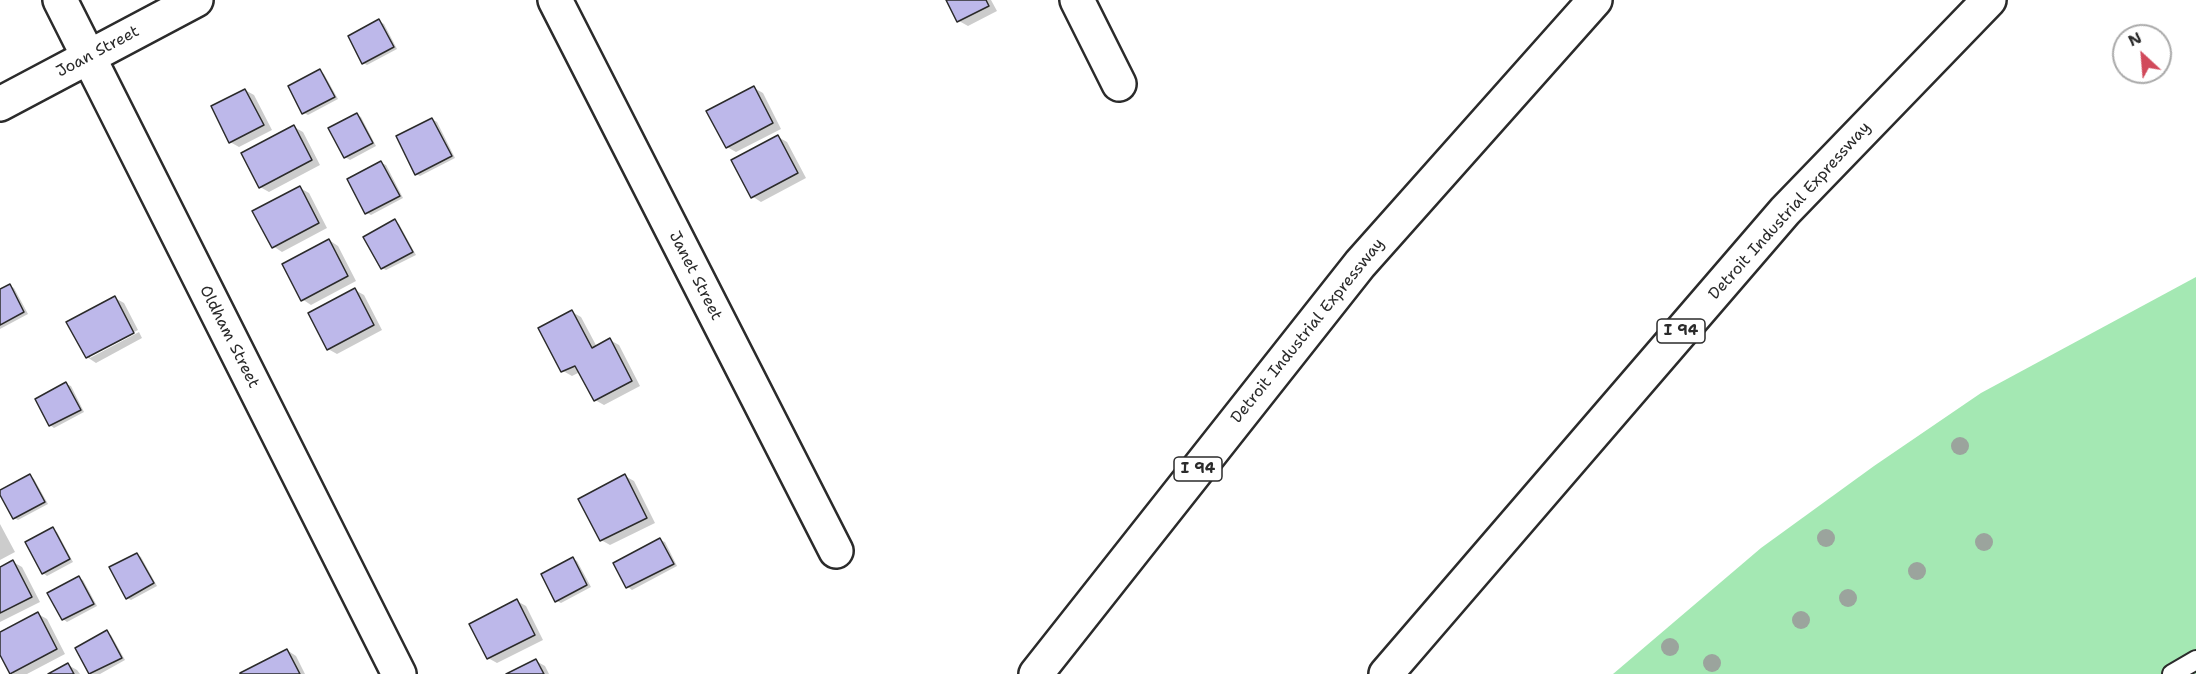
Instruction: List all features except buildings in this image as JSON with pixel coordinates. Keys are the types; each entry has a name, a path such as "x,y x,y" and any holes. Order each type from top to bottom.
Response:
{"main road":[{"name":"Oldham Street","path":"60,0 399,674"},
{"name":"Joan Street","path":"0,104 196,0"},
{"name":"Janet Street","path":"555,0 836,551"},
{"path":"1077,0 1119,84"},
{"name":"Detroit Industrial Expressway","path":"1036,674 1360,264 1595,0"},
{"name":"Detroit Industrial Expressway","path":"1386,674 1785,211 1989,0"}],"lane":[{"path":"2172,674 2196,660"}],"green space":[{"path":"2196,277 2196,674 1613,674 1761,548 1874,466 1981,393"}]}
